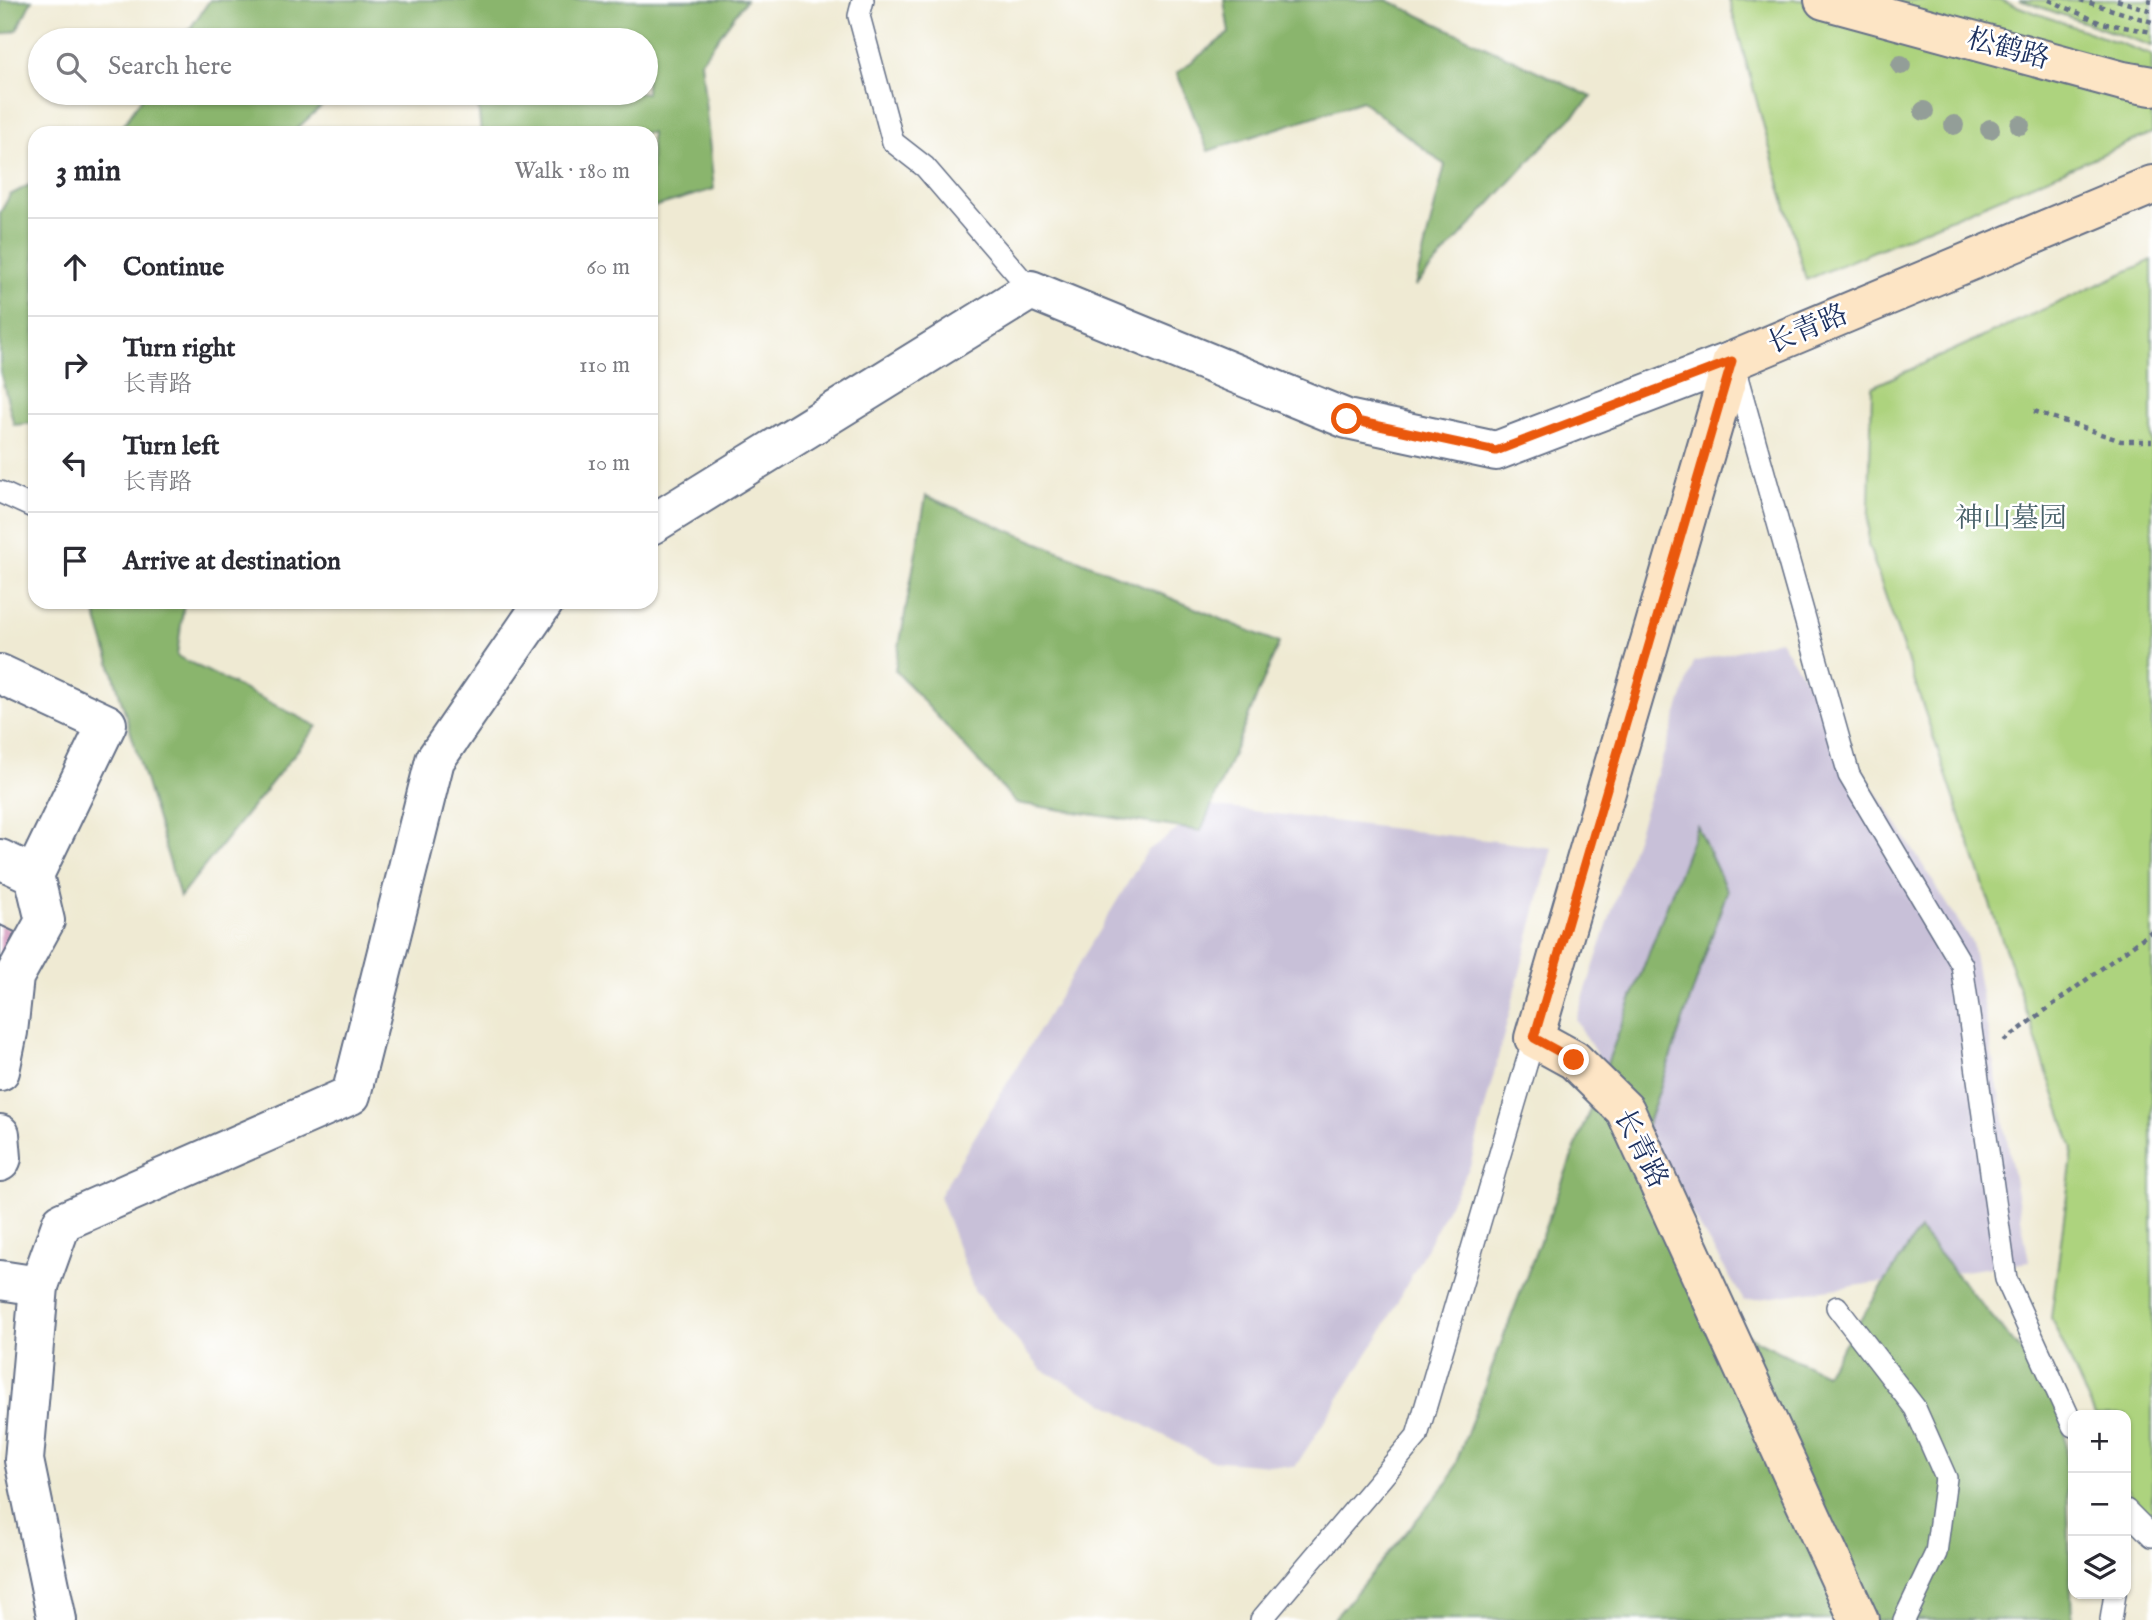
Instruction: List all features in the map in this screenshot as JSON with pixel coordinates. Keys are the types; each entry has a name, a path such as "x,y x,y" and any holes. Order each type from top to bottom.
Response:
{"street":[{"name":"松鹤路","path":"1825,0 2123,81 2152,86"},
{"name":"长青路","path":"1859,1620 1625,1110 1574,1060 1534,1038 1732,361 2152,185"},
{"path":"658,521 1031,290 1347,419 1496,451 1732,361"},
{"path":"57,1620 24,1460 39,1286 62,1222 351,1096 435,760 539,609"},
{"path":"0,674 107,724 34,875 45,921 14,977 0,1071"},
{"path":"0,859 34,875"},
{"path":"0,1134 0,1162"},
{"path":"0,1280 39,1286"}],"lane":[{"path":"863,0 859,16 893,142 925,167 1031,290"},
{"path":"1732,361 1849,775 1962,965 2006,1279 2068,1415"},
{"path":"0,492 28,505"},
{"path":"1261,1620 1417,1436 1534,1038"},
{"path":"1837,1307 1915,1408 1946,1478 1936,1553 1904,1620"},
{"path":"2131,1515 2152,1536"},
{"path":"2111,1620 2114,1599"}],"path":[{"path":"2049,0 2101,23 2152,32"},
{"path":"2080,0 2152,22"},
{"path":"2117,0 2152,11"},
{"path":"2034,411 2121,441 2152,441"},
{"path":"1976,1062 2152,931"}],"shaded area":[{"path":"1780,640 1972,943 2029,1262 1744,1301 1576,1020 1694,662"},
{"path":"1211,806 1552,848 1470,1166 1381,1333 1295,1467 1209,1460 1041,1369 974,1290 939,1196 1147,851"}],"green space":[{"path":"0,0 32,0 17,30 0,35"},
{"path":"210,0 746,0 701,61 714,189 658,206 658,126 480,126 478,105 658,105 658,28 190,28"},
{"path":"1224,0 1387,0 1592,97 1542,147 1415,286 1445,165 1362,101 1208,151 1177,73 1229,33"},
{"path":"1729,0 2000,0 2152,55 2152,133 1806,280"},
{"path":"2020,0 2152,0 2152,46"},
{"path":"137,105 323,105 300,126 123,126"},
{"path":"28,186 28,424 14,425 0,371 0,213 10,195"},
{"name":"神山墓园","path":"2152,260 2152,1542 2131,1495 2131,1410 2093,1410 2051,1318 2073,1149 1868,544 1872,387"},
{"path":"926,496 1279,643 1201,831 1016,803 895,670"},
{"path":"94,609 183,609 177,656 317,726 180,897"},
{"path":"1697,826 1727,891 1642,1141 1707,1316 1825,1374 1919,1230 2064,1402 2068,1599 2071,1599 2072,1620 1333,1620 1449,1481"}],"building":[{"path":"0,925 15,932 0,965"}],"route":[{"path":"1347,419 1496,451 1732,361 1534,1038 1574,1060"}]}
